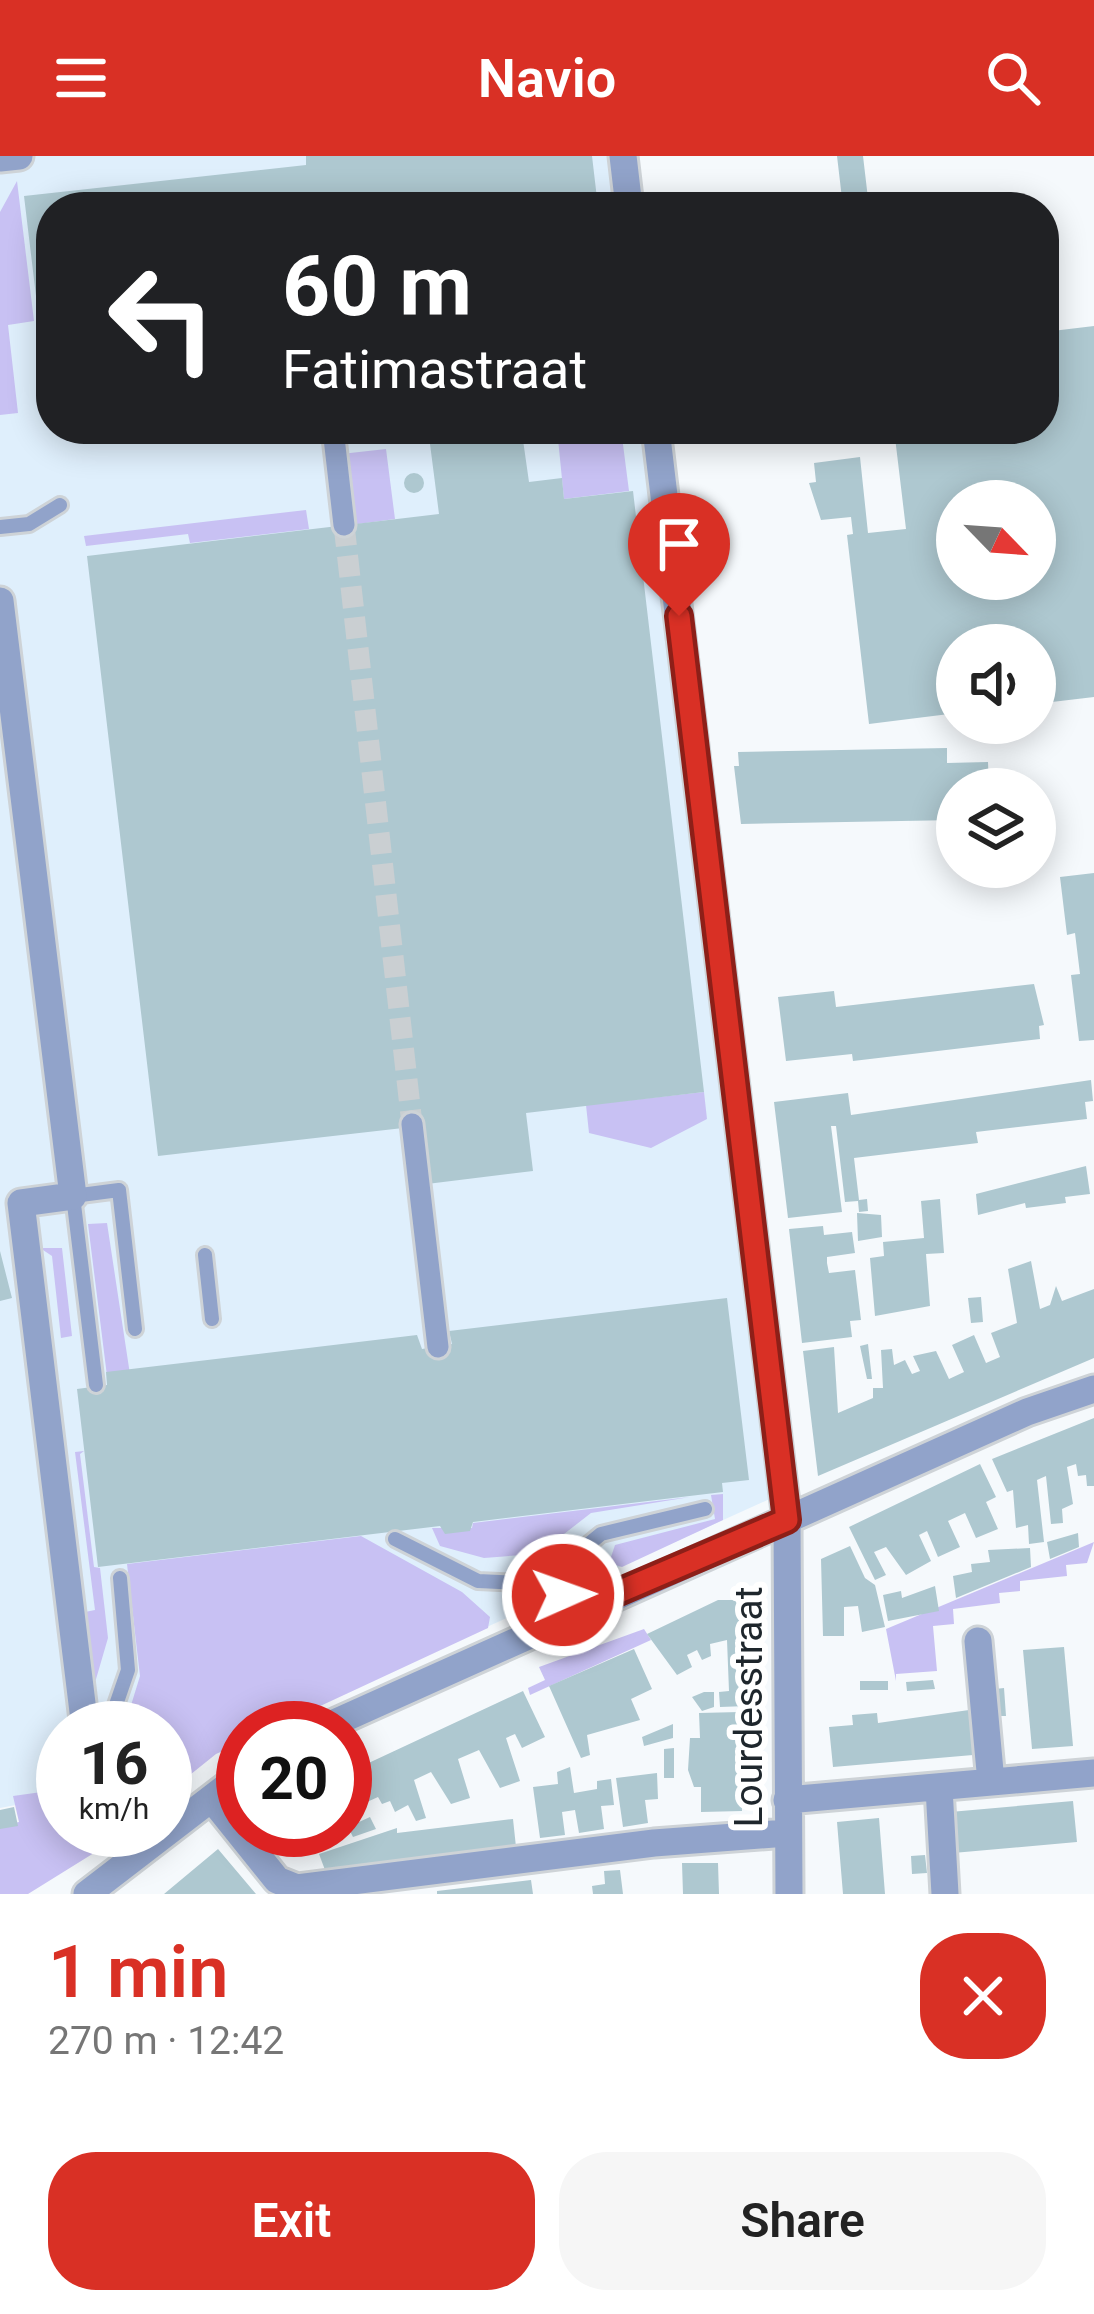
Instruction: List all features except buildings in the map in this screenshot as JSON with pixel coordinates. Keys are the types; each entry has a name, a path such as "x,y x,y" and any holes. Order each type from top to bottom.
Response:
{"street":[{"path":"0,158 19,156"},
{"path":"623,156 627,192"},
{"path":"335,444 344,525"},
{"name":"Lourdesstraat","path":"658,444 787,1520 789,1894"},
{"path":"0,602 73,1196 21,1202 82,1701"},
{"path":"412,1124 438,1347"},
{"path":"372,1705 1027,1412 1094,1389"},
{"path":"979,1641 991,1782"},
{"path":"787,1800 1094,1773"},
{"path":"938,1788 945,1894"},
{"path":"192,1810 216,1796"},
{"path":"212,1799 277,1880 297,1888 654,1843 787,1833"},
{"path":"87,1894 121,1857"}],"lane":[{"path":"0,527 29,524 60,505"},
{"path":"96,1385 73,1196 119,1190 136,1328"},
{"path":"205,1255 212,1319"},
{"path":"540,1584 602,1534 705,1509"},
{"path":"395,1539 478,1581 540,1584 586,1606"},
{"path":"117,1701 128,1670 119,1578"}],"shaded area":[{"path":"0,156 627,156 631,192 36,192 36,444 661,444 785,1492 324,1701 216,1701 216,1728 192,1728 192,1701 36,1701 36,1801 0,1808"},
{"path":"17,181 34,321 8,325 18,413 0,415 0,212"},
{"path":"558,444 623,444 629,491 564,499"},
{"path":"386,449 395,519 351,525 341,454"},
{"path":"306,510 309,529 190,543 188,534 86,546 84,536"},
{"path":"704,1092 707,1119 651,1148 589,1133 586,1105"},
{"path":"107,1223 131,1381 108,1384 88,1224"},
{"path":"40,1248 62,1248 72,1336 61,1338 52,1256"},
{"path":"84,1451 80,1454 94,1567 100,1568 108,1638 94,1686 85,1612 95,1610 75,1452"},
{"path":"723,1494 723,1520 622,1567 609,1563 615,1545 715,1519 711,1495"},
{"path":"690,1497 591,1513 555,1541 522,1555 484,1558 440,1546 432,1528 472,1528 473,1523"},
{"path":"361,1536 462,1592 490,1617 488,1628 331,1701 216,1701 216,1754 192,1773 192,1701 132,1701 140,1676 127,1564"},
{"path":"1094,1542 1087,1563 1066,1565 1067,1576 1020,1581 1020,1591 999,1593 1000,1603 953,1609 954,1624 933,1626 937,1671 896,1674 896,1681 886,1629"},
{"path":"644,1629 651,1640 530,1695 528,1688 545,1680 539,1667"},
{"path":"36,1793 36,1857 88,1857 28,1894 0,1894 0,1826 19,1822 13,1796"}],"tunnel":[{"path":"344,525 412,1124"}],"route":[{"path":"563,1595 586,1606 787,1520 679,616"}]}
